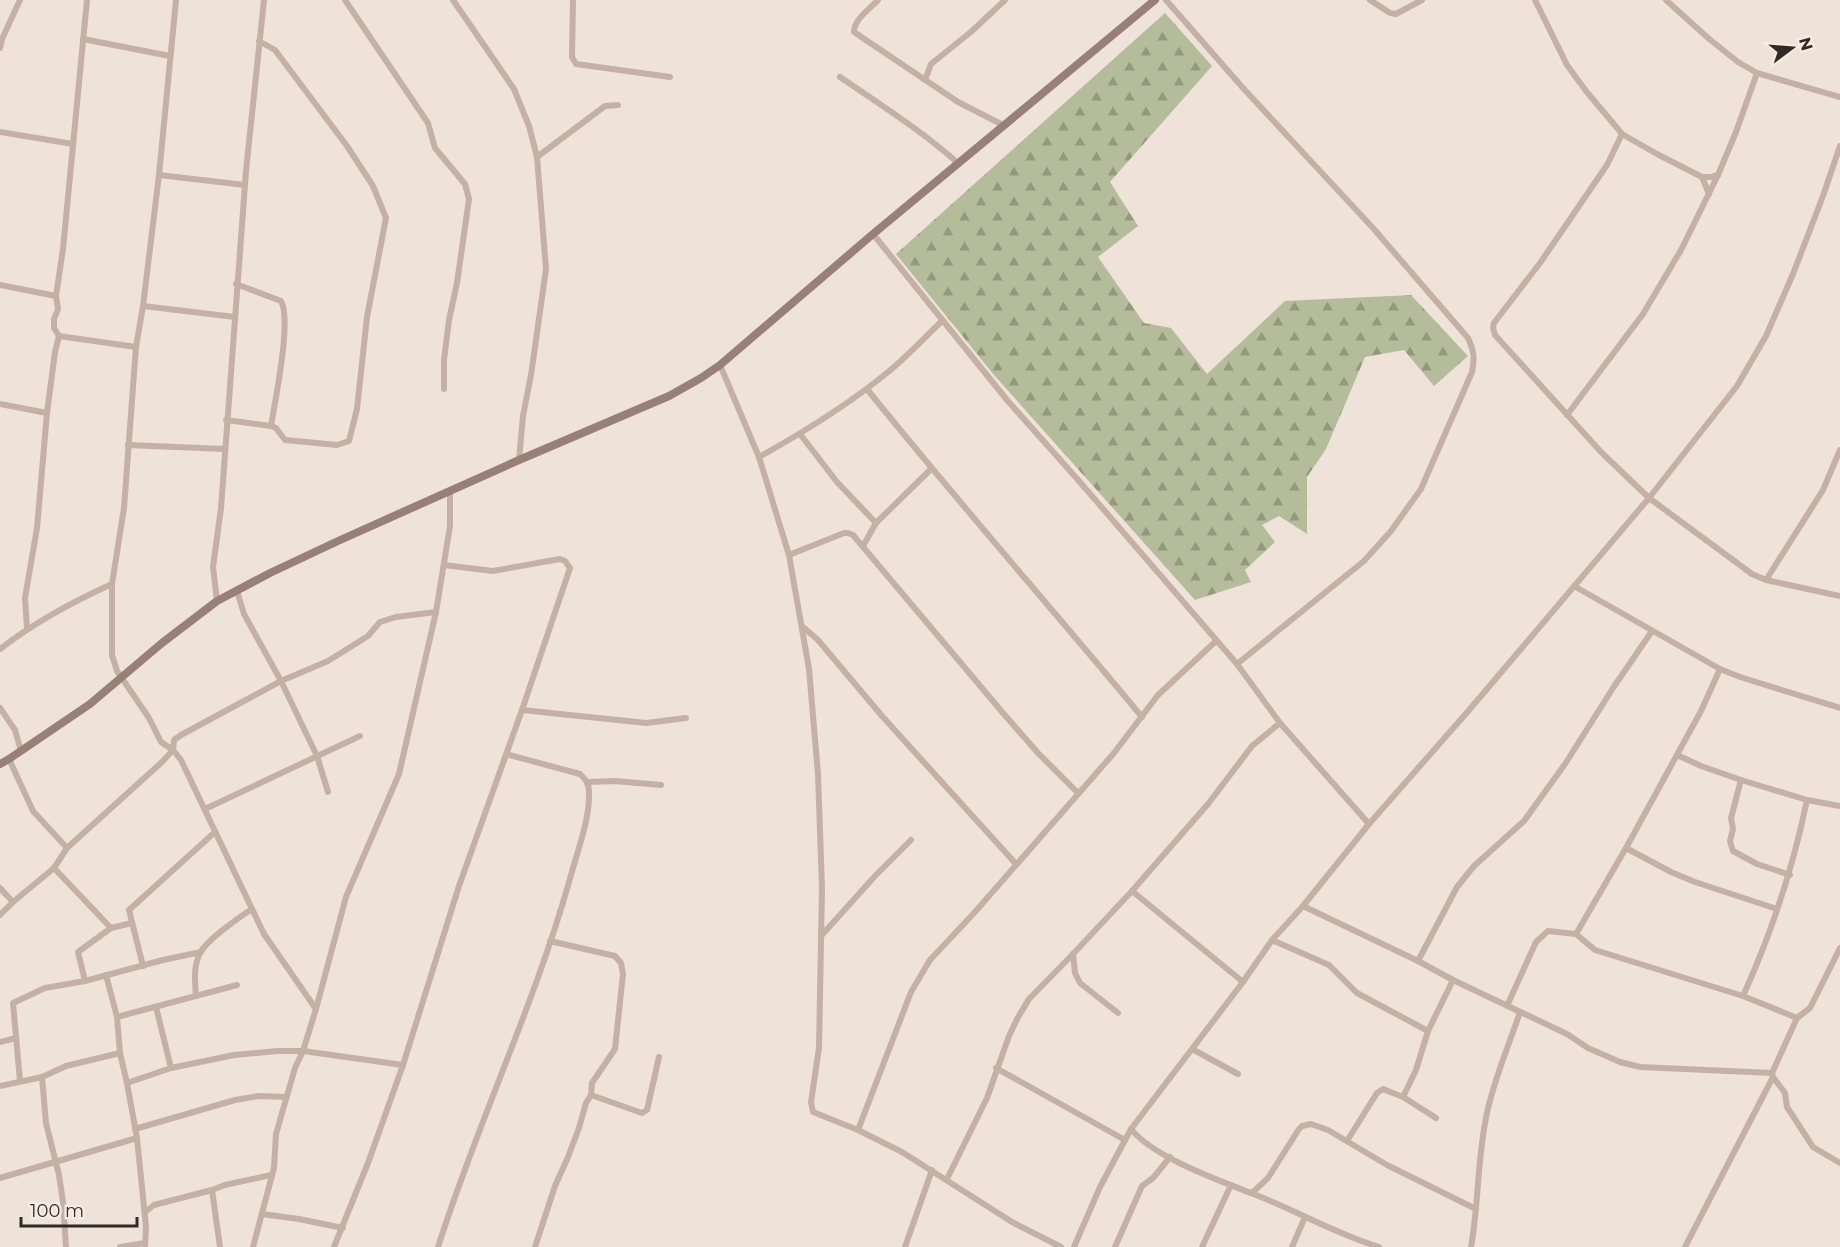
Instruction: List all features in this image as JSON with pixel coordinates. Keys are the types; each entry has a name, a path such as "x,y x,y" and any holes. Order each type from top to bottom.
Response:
{"main road":[{"path":"0,764 90,704 162,643 217,601 338,541 669,396 701,378 720,365 873,234 1155,0"}],"street":[{"path":"0,48 1,39 20,0"},
{"path":"27,628 26,598 37,528 47,413 59,336 54,328 54,319 58,309 56,296 63,249 87,0"},
{"path":"176,0 159,176 136,346 124,508 112,584 112,655 121,678 134,693 160,742 173,750 181,760 264,934 316,1009"},
{"path":"217,601 213,567 221,508 244,185 264,0"},
{"path":"345,0 428,123 435,148 465,184 469,199 457,283 449,320 444,360 444,389"},
{"path":"453,0 514,89 529,126 537,157 546,269 523,416 519,460"},
{"path":"573,0 572,57 576,63 670,77"},
{"path":"878,0 858,20 853,28 854,32 958,102 1005,126"},
{"path":"925,80 931,64 972,31 1005,0"},
{"path":"1166,0 1243,88 1373,228 1468,338 1475,358 1472,372 1421,489 1391,531 1364,561 1237,664"},
{"path":"1370,0 1390,13 1396,14 1422,0"},
{"path":"1535,0 1567,65 1622,134 1702,177 1718,175"},
{"path":"1666,0 1708,38 1738,62 1757,73 1840,97"},
{"path":"83,39 170,56"},
{"path":"226,420 271,426 276,428 285,440 337,445 349,441 357,409 367,317 386,218 373,186 347,146 276,50 259,40"},
{"path":"1567,415 1643,314 1681,250 1718,175 1757,73"},
{"path":"840,77 937,144 959,164"},
{"path":"537,157 605,106 618,105"},
{"path":"0,132 73,144"},
{"path":"1622,134 1607,165 1540,263 1494,325 1495,334 1601,452 1649,498 1752,574 1766,580 1840,596"},
{"path":"1074,1247 1100,1187 1131,1129 1243,982 1272,940 1649,498 1737,386 1766,336 1793,274 1840,146"},
{"path":"159,176 244,185"},
{"path":"1702,177 1709,194"},
{"path":"873,234 1007,400 1237,664 1280,723 1370,824"},
{"path":"236,284 281,301 284,308 284,340 271,426"},
{"path":"0,285 56,296"},
{"path":"143,306 235,317"},
{"path":"759,457 800,434 867,388 889,371 942,321"},
{"path":"59,336 136,346"},
{"path":"720,365 759,457 789,555 809,669 818,774 822,888 819,1048 813,1112 858,1130 932,1170 1012,1222 1060,1247"},
{"path":"867,388 931,469 1142,717"},
{"path":"0,404 47,413"},
{"path":"800,434 837,482 876,523"},
{"path":"128,445 225,449"},
{"path":"1766,580 1824,490 1840,450"},
{"path":"863,546 876,523 931,469"},
{"path":"253,1247 274,1168 276,1134 295,1068 303,1051 316,1009 346,897 399,774 436,612 450,526 450,491"},
{"path":"789,555 844,533 853,535 1038,753 1078,793"},
{"path":"334,1247 403,1065 459,886 569,572 568,564 561,559 484,571 444,565"},
{"path":"0,649 27,628 69,604 112,584"},
{"path":"1574,586 1720,669 1840,708"},
{"path":"237,591 244,614 281,681 317,756 328,792"},
{"path":"0,915 54,868 67,848 173,750 174,740 181,735 281,681 328,661 368,636 380,622 396,617 436,612"},
{"path":"803,626 1016,864"},
{"path":"1418,961 1457,887 1474,866 1524,821 1565,764 1652,631"},
{"path":"858,1130 911,992 930,960 1114,753 1158,695 1216,641"},
{"path":"1576,934 1701,711 1720,669"},
{"path":"0,708 15,730 21,752"},
{"path":"522,710 646,723 686,718"},
{"path":"947,1179 987,1098 996,1068 1017,1019 1029,999 1132,891 1208,804 1252,746 1280,723"},
{"path":"205,809 360,736"},
{"path":"438,1247 448,1214 519,1030 560,915 590,795 588,782 580,774 506,754"},
{"path":"1677,755 1741,780 1807,800 1840,807"},
{"path":"9,759 33,811 67,848"},
{"path":"1741,780 1731,818 1730,841 1733,851 1757,864 1790,875"},
{"path":"588,782 615,781 661,785"},
{"path":"1743,996 1762,953 1790,875 1807,800"},
{"path":"143,966 129,910 215,832"},
{"path":"821,937 875,876 911,840"},
{"path":"1626,848 1695,882 1777,909"},
{"path":"54,868 111,928"},
{"path":"0,888 13,902"},
{"path":"1132,891 1243,982"},
{"path":"1303,906 1620,1062 1640,1067 1773,1075"},
{"path":"20,1081 13,1003 45,988 86,981 201,952 232,922 252,909"},
{"path":"86,981 78,952 111,928 132,922"},
{"path":"1507,1006 1536,942 1548,931 1576,934 1595,950 1743,996 1797,1018"},
{"path":"1272,940 1329,965 1357,993 1428,1031"},
{"path":"535,1247 555,1186 591,1095 592,1083 615,1049 623,974 621,963 615,956 550,941"},
{"path":"1685,1247 1773,1075 1797,1018 1810,1008 1840,948"},
{"path":"196,996 194,979 201,952"},
{"path":"1073,954 1075,973 1080,983 1118,1013"},
{"path":"106,975 117,1017 120,1053 128,1083 145,1212 145,1245 120,1247"},
{"path":"1403,1097 1416,1070 1428,1031 1453,980"},
{"path":"117,1017 237,985"},
{"path":"156,1007 171,1068"},
{"path":"1471,1247 1478,1167 1486,1115 1520,1012"},
{"path":"0,1042 16,1038"},
{"path":"1192,1049 1238,1074"},
{"path":"128,1083 171,1068 234,1055 277,1051 303,1051 403,1065"},
{"path":"0,1086 42,1077 66,1066 120,1053"},
{"path":"591,1095 642,1113 647,1110 659,1057"},
{"path":"996,1068 1125,1140"},
{"path":"1773,1075 1785,1093 1787,1107 1813,1147 1840,1163"},
{"path":"42,1077 46,1123 63,1202 66,1247"},
{"path":"1347,1141 1379,1090 1387,1090 1403,1097 1436,1118"},
{"path":"135,1129 236,1100 259,1096 286,1097"},
{"path":"1252,1193 1268,1178 1302,1126 1311,1124 1476,1209"},
{"path":"1131,1129 1143,1141 1170,1157 1361,1242 1378,1247"},
{"path":"0,1178 137,1138"},
{"path":"1115,1247 1142,1186 1153,1178 1170,1157"},
{"path":"905,1247 932,1170"},
{"path":"145,1212 154,1205 225,1185 271,1176"},
{"path":"1202,1247 1231,1185"},
{"path":"212,1190 220,1247"},
{"path":"262,1214 343,1228"},
{"path":"1292,1247 1305,1217"}],"green space":[{"path":"1165,13 1212,66 1110,182 1138,226 1098,257 1144,323 1171,328 1207,374 1285,301 1411,295 1468,356 1434,386 1404,350 1365,357 1326,449 1307,477 1307,534 1279,516 1262,525 1275,542 1245,570 1251,582 1195,600 994,375 896,254"}]}
